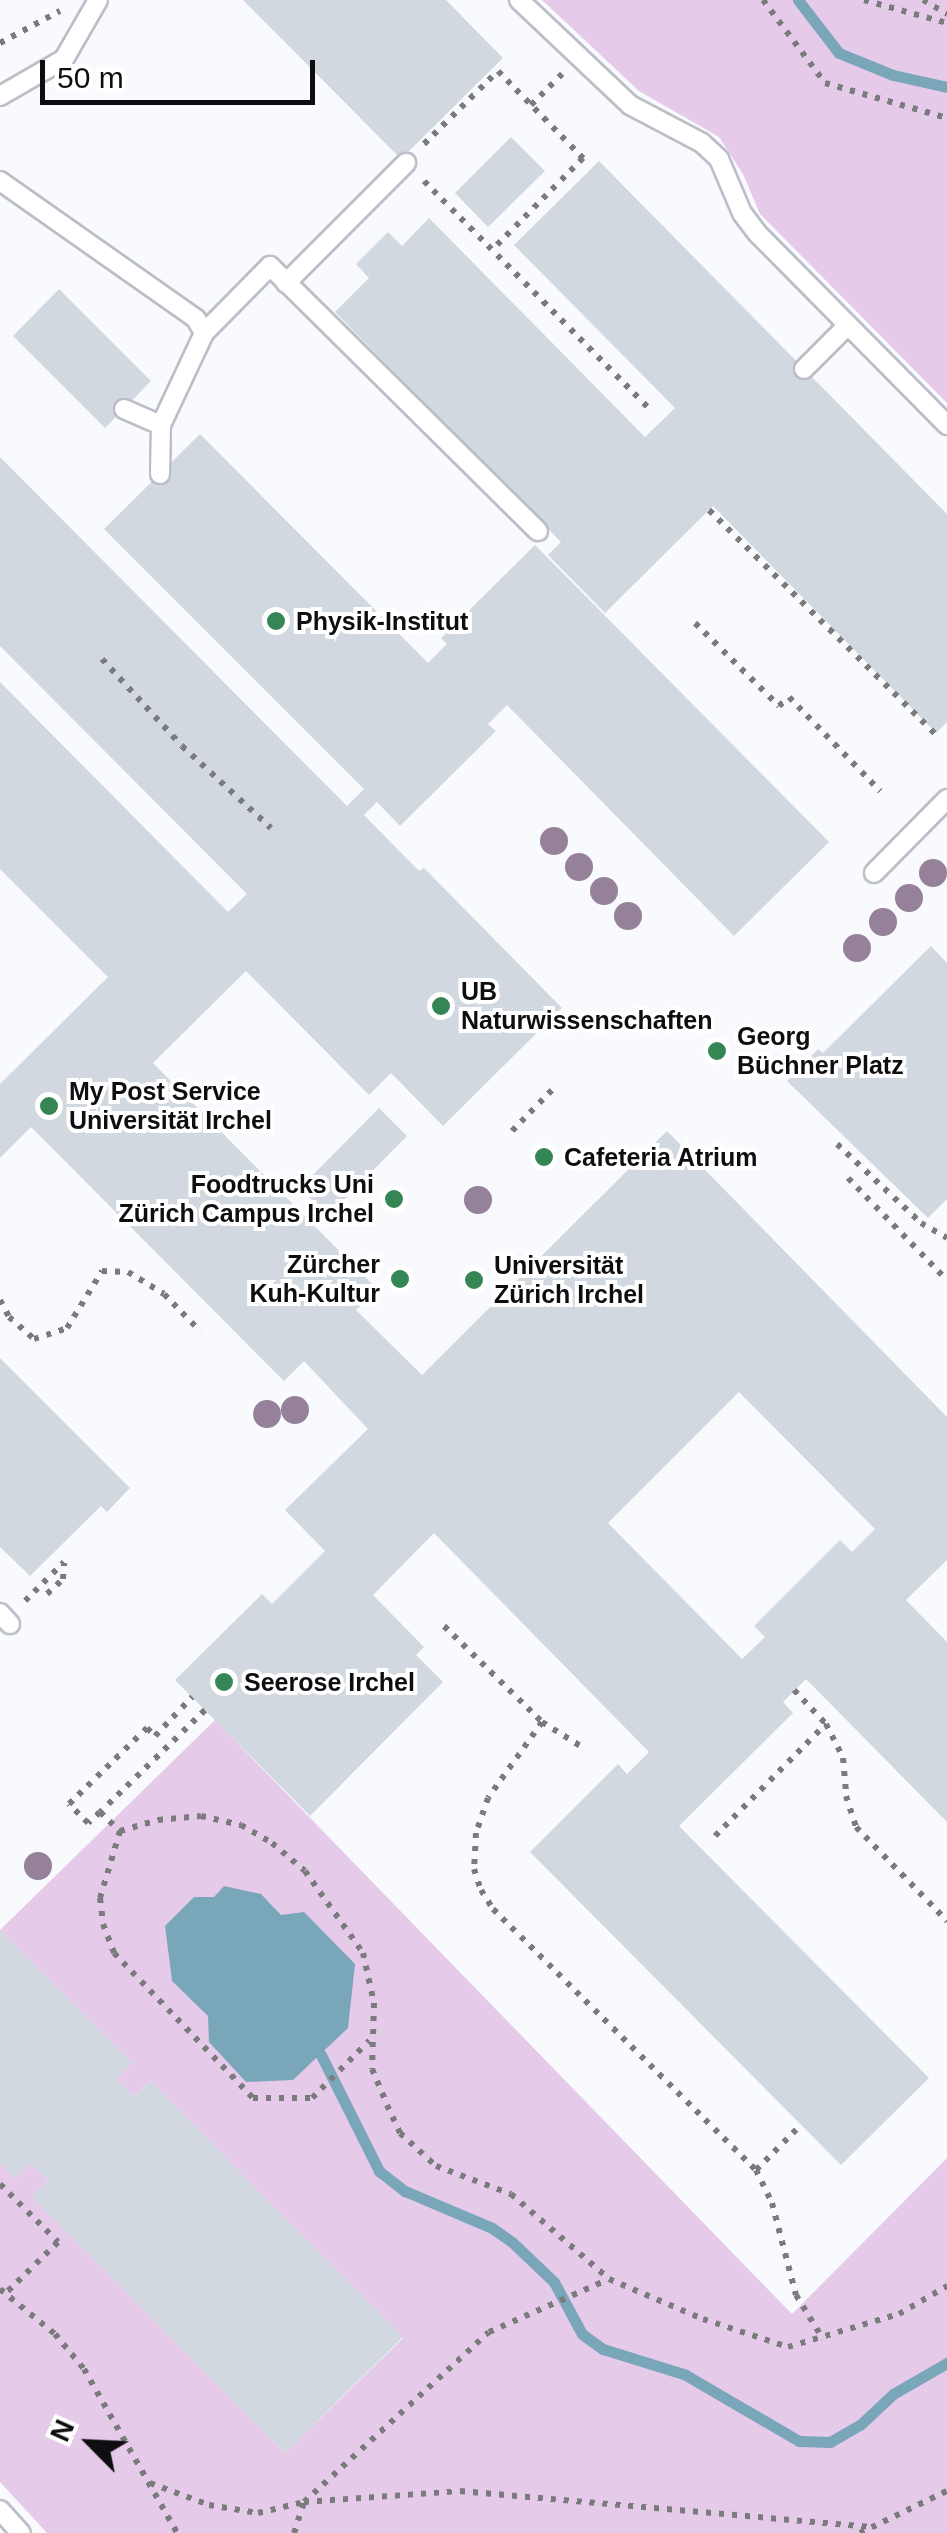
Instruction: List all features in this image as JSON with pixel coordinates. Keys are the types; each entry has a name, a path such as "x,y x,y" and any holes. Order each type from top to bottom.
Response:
{"lane":[{"path":"0,96 64,59 98,0"},
{"path":"519,0 630,105 702,144 719,158 742,213 758,234 947,425"},
{"path":"286,282 406,162"},
{"path":"0,182 196,319 204,333"},
{"path":"160,474 161,425 204,333 270,266 538,532"},
{"path":"804,368 848,326"},
{"path":"124,408 161,425"},
{"path":"874,873 947,800"},
{"path":"0,2510 21,2533"}],"path":[{"path":"0,43 60,10 63,0"},
{"path":"764,0 824,83 947,118"},
{"path":"864,0 947,23"},
{"path":"923,0 947,14"},
{"path":"531,106 580,56"},
{"path":"492,250 583,158 498,71 406,162 492,250 652,412"},
{"path":"709,510 936,735"},
{"path":"695,623 779,706 789,696 880,791"},
{"path":"102,659 182,746 270,828"},
{"path":"512,1131 552,1090"},
{"path":"837,1144 921,1223 947,1238"},
{"path":"848,1178 947,1280"},
{"path":"0,1300 9,1316 34,1339 67,1328 102,1270 128,1272 164,1294 200,1331"},
{"path":"8,1617 64,1562 62,1579 47,1594"},
{"path":"444,1626 542,1722 582,1748"},
{"path":"794,1690 826,1724 843,1758 846,1796 856,1827 947,1921"},
{"path":"192,1697 155,1736 147,1728 69,1804 88,1824 204,1710"},
{"path":"542,1722 488,1798 476,1833 474,1869 482,1890 506,1922 756,2170 772,2203 796,2295 823,2339"},
{"path":"715,1836 826,1724"},
{"path":"100,1812 120,1831"},
{"path":"120,1831 158,1820 201,1816 241,1825 272,1843 305,1871 364,1953 374,2003 372,2070 400,2133 436,2166 511,2194 608,2279 703,2319 788,2347 898,2314 947,2286"},
{"path":"120,1831 101,1886 100,1910 106,1937 124,1970 253,2098 312,2098 370,2040"},
{"path":"756,2170 801,2126"},
{"path":"0,2184 58,2242 4,2291 56,2334 84,2369 178,2533"},
{"path":"294,2533 304,2502 489,2332 557,2298 608,2279"},
{"path":"150,2484 209,2504 258,2512 304,2502 460,2492 872,2528"},
{"path":"860,2533 947,2492"}],"shaded area":[{"path":"542,0 947,0 947,403 760,214 743,174 719,137 639,91"},
{"path":"215,1720 792,2314 947,2158 947,2533 47,2533 0,2482 0,2163 15,2178 31,2163 49,2181 33,2197 285,2453 403,2338 150,2081 134,2097 116,2079 131,2063 0,1930"}],"water":[{"path":"224,1886 261,1894 281,1915 304,1912 355,1964 348,2028 293,2080 246,2082 209,2042 208,2016 172,1981 165,1926 194,1897 214,1897"}],"building":[{"path":"243,0 446,0 503,58 401,159"},
{"path":"511,137 545,171 488,227 455,193"},
{"path":"599,161 947,514 947,722 936,733 713,506 605,613 548,555 561,542 335,312 369,278 356,264 388,232 402,246 429,218 645,437 675,408 514,245"},
{"path":"59,289 151,381 105,428 13,336"},
{"path":"200,434 428,663 447,644 441,638 535,545 829,842 734,936 507,705 488,724 496,731 400,826 377,802 364,815 419,871 424,868 562,1008 443,1126 391,1073 369,1095 246,971 153,1063 377,1289 356,1310 422,1375 667,1131 947,1417 947,1560 906,1600 947,1642 947,1822 806,1679 783,1702 793,1713 679,1826 929,2078 841,2165 530,1852 618,1764 627,1774 649,1752 434,1533 373,1595 424,1647 416,1655 443,1682 310,1816 175,1680 262,1594 272,1604 325,1551 285,1510 368,1429 304,1361 284,1381 31,1127 0,1158 0,1084 108,977 0,869 0,682 228,912 247,894 0,646 0,457 347,806 364,789 104,529","holes":["739,1392 875,1529 852,1552 840,1540 754,1626 765,1637 742,1659 608,1523"]},
{"path":"931,946 947,963 947,1199 928,1218 787,1081 818,1049 823,1053"},
{"path":"379,1108 407,1136 328,1216 300,1188"},
{"path":"0,1358 130,1488 107,1512 101,1506 30,1576 0,1547"},
{"path":"0,1930 132,2063 116,2079 134,2097 150,2081 403,2337 285,2453 32,2197 49,2181 31,2163 15,2178 0,2163"}],"waterway":[{"path":"798,0 839,53 893,75 947,87"},
{"path":"321,2055 379,2171 405,2191 492,2228 512,2242 554,2282 582,2334 603,2349 684,2374 799,2441 830,2442 860,2425 893,2394 947,2363"}],"place":[{"name":"Physik-Institut","path":"276,621"},
{"name":"UB Naturwissenschaften","path":"441,1006"},
{"name":"Georg Büchner Platz","path":"717,1051"},
{"name":"My Post Service Universität Irchel","path":"49,1106"},
{"name":"Cafeteria Atrium","path":"544,1157"},
{"name":"Foodtrucks Uni Zürich Campus Irchel","path":"394,1199"},
{"name":"Zürcher Kuh-Kultur","path":"400,1279"},
{"name":"Universität Zürich Irchel","path":"474,1280"},
{"name":"Seerose Irchel","path":"224,1682"}]}
